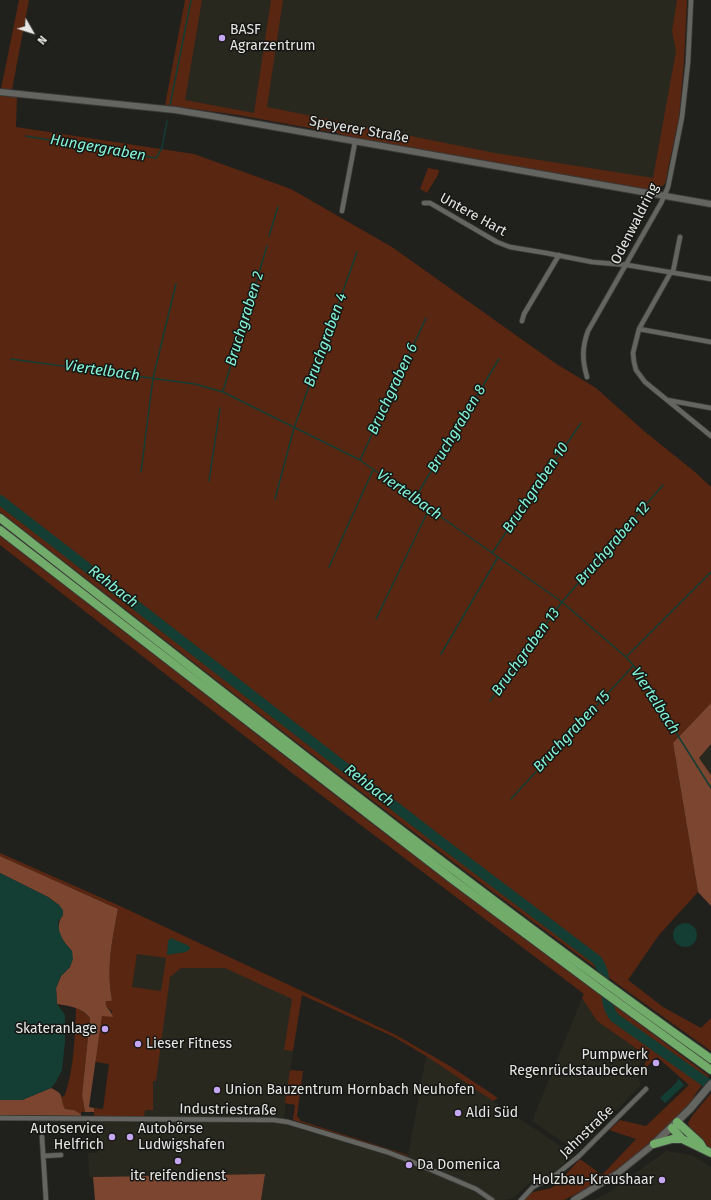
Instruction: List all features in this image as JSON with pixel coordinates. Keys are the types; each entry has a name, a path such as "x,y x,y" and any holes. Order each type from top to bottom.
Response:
{"highway":[{"path":"0,518 328,773 599,978 711,1059"},
{"path":"0,530 351,801 601,990 711,1070"},
{"path":"675,1125 682,1139"},
{"path":"675,1125 700,1143 703,1148"},
{"path":"654,1144 672,1139 682,1139 711,1153"}],"main road":[{"path":"654,1144 675,1125 711,1084"}],"street":[{"name":"Odenwaldring","path":"587,377 583,363 585,340 588,331 627,265 668,187 682,117 688,62 691,0"},
{"name":"Speyerer Straße","path":"0,92 175,110 252,122 355,142 711,204"},
{"path":"342,211 355,142"},
{"name":"Untere Hart","path":"424,203 430,203 497,242 510,247 592,262 627,265 711,279"},
{"path":"680,237 672,272 639,329 633,353 636,370 645,382 711,436"},
{"path":"522,321 524,314 559,255"},
{"path":"639,329 711,342"},
{"path":"667,400 711,408"},
{"name":"Jahnstraße","path":"521,1200 533,1187 557,1174 579,1156 646,1089"},
{"name":"Industriestraße","path":"0,1118 274,1120 288,1122 387,1152 408,1160 476,1189 490,1200"},
{"path":"42,1137 46,1200"},
{"path":"574,1200 618,1173 654,1144"},
{"path":"43,1156 61,1155"}],"shaded area":[{"path":"19,0 29,0 12,90 1,89"},
{"path":"185,0 202,0 185,100 254,113 271,0 283,0 267,107 495,153 653,178 676,51 672,31 677,0 687,0 684,62 679,117 665,184 657,190 657,192 349,137 337,133 238,115 165,105"},
{"path":"194,0 687,0 684,62 679,117 665,184 657,190 175,99"},
{"path":"0,95 17,96 16,127 194,154 291,189 392,247 555,363 596,388 644,431 695,472 711,487 711,703 673,743 698,892 659,935 628,980 663,1007 701,1028 711,1018 711,1051 530,920 441,853 0,512"},
{"path":"428,168 439,170 438,175 427,193 420,189"},
{"path":"0,535 354,810 709,1076 694,1096 696,1097 641,1151 609,1177 564,1200 525,1200 534,1192 553,1187 580,1159 602,1175 636,1139 609,1130 620,1120 646,1126 689,1085 657,1057 642,1071 650,1051 644,1054 597,1021 582,998 584,994 292,773 0,545"},
{"path":"711,703 711,744 699,758 711,775 711,906 698,892 673,743"},
{"path":"711,744 711,775 699,758"},
{"path":"0,853 120,906 396,1035 450,1066 498,1098 493,1101 426,1056 394,1037 302,995 293,1051 284,1050 292,999 225,968 181,968 170,977 156,1081 153,1081 153,1110 145,1110 144,1117 94,1116 94,1108 103,1109 109,1064 95,1062 102,1015 112,1017 112,1011 107,1007 106,1001 112,1000 110,988 110,966 112,943 118,909 0,856","holes":["137,954 166,958 161,991 132,987"]},
{"path":"0,856 118,909 112,943 110,966 110,988 112,1000 106,1001 107,1007 113,1017 102,1016 89,1107 94,1108 94,1112 85,1112 82,1095 90,1018 79,1009 57,1004 56,988 61,976 70,967 72,951 65,943 59,930 60,920 63,915 59,905 48,897 0,873"},
{"path":"0,873 48,897 59,905 63,910 63,915 58,922 59,931 64,942 72,951 73,959 70,967 61,976 56,988 57,1004 65,1015 65,1042 62,1070 51,1088 22,1100 0,1100"},
{"path":"143,921 302,995 284,1118 408,1156 426,1056 574,1155 551,1175 532,1181 513,1198 504,1200 261,1200 264,1174 89,1177 88,1153 98,1153 98,1116 112,1116 126,1019"},
{"path":"685,923 694,926 697,935 694,944 685,947 676,944 673,935 676,926"},
{"path":"171,938 189,946 190,949 186,952 167,955 168,941"},
{"path":"582,998 597,1021 644,1054 636,1073 641,1085 576,1151 532,1121"},
{"path":"76,1007 90,1018 82,1095 85,1112 81,1112 81,1114 74,1110 65,1109 62,1104 62,1097 65,1095 72,1063"},
{"path":"290,1070 303,1071 297,1116 301,1121 408,1156 293,1120 295,1105 285,1103"},
{"path":"678,1078 684,1085 665,1103 660,1098 677,1082"},
{"path":"51,1088 59,1093 65,1109 74,1110 81,1114 81,1116 0,1115 0,1100 22,1100"},
{"path":"711,1093 711,1148 700,1141 691,1132 688,1123"},
{"path":"666,1151 692,1155 711,1167 711,1200 594,1200 608,1193"},
{"path":"265,1174 261,1200 95,1200 93,1177"}],"waterway":[{"name":"Hungergraben","path":"170,105 191,0"},
{"name":"Hungergraben","path":"26,136 156,158 162,148 167,121"},
{"name":"Bruchgraben 2","path":"269,236 278,207"},
{"name":"Bruchgraben 2","path":"223,391 267,246"},
{"name":"Bruchgraben 4","path":"275,499 294,428 357,252"},
{"name":"Viertelbach","path":"141,472 153,378 176,284"},
{"name":"Bruchgraben 6","path":"360,460 426,318"},
{"name":"Viertelbach","path":"11,359 195,384 223,392 360,460 562,602 626,657 634,666 711,788"},
{"name":"Bruchgraben 8","path":"415,498 499,359"},
{"path":"209,481 220,408"},
{"name":"Bruchgraben 10","path":"492,553 581,423"},
{"path":"329,567 373,470"},
{"name":"Bruchgraben 12","path":"490,701 562,602 663,485"},
{"name":"Rehbach","path":"0,500 441,842 597,960 601,967 605,982 608,1005 615,1018 711,1086"},
{"path":"376,619 429,509"},
{"path":"441,654 498,557"},
{"path":"626,657 711,572"},
{"name":"Bruchgraben 15","path":"511,799 633,666"}],"place":[{"name":"BASF Agrarzentrum","path":"222,38"},
{"name":"Skateranlage","path":"105,1029"},
{"name":"Lieser Fitness","path":"138,1044"},
{"name":"Pumpwerk Regenrückstaubecken","path":"656,1063"},
{"name":"Union Bauzentrum Hornbach Neuhofen","path":"217,1090"},
{"name":"Aldi Süd","path":"458,1113"},
{"name":"Autoservice Helfrich","path":"112,1137"},
{"name":"Autobörse Ludwigshafen","path":"130,1137"},
{"name":"itc reifendienst","path":"178,1161"},
{"name":"Da Domenica","path":"409,1165"},
{"name":"Holzbau-Kraushaar","path":"662,1180"}],"water label":[{"name":"Bruchgraben 13","path":"526,652"}]}
